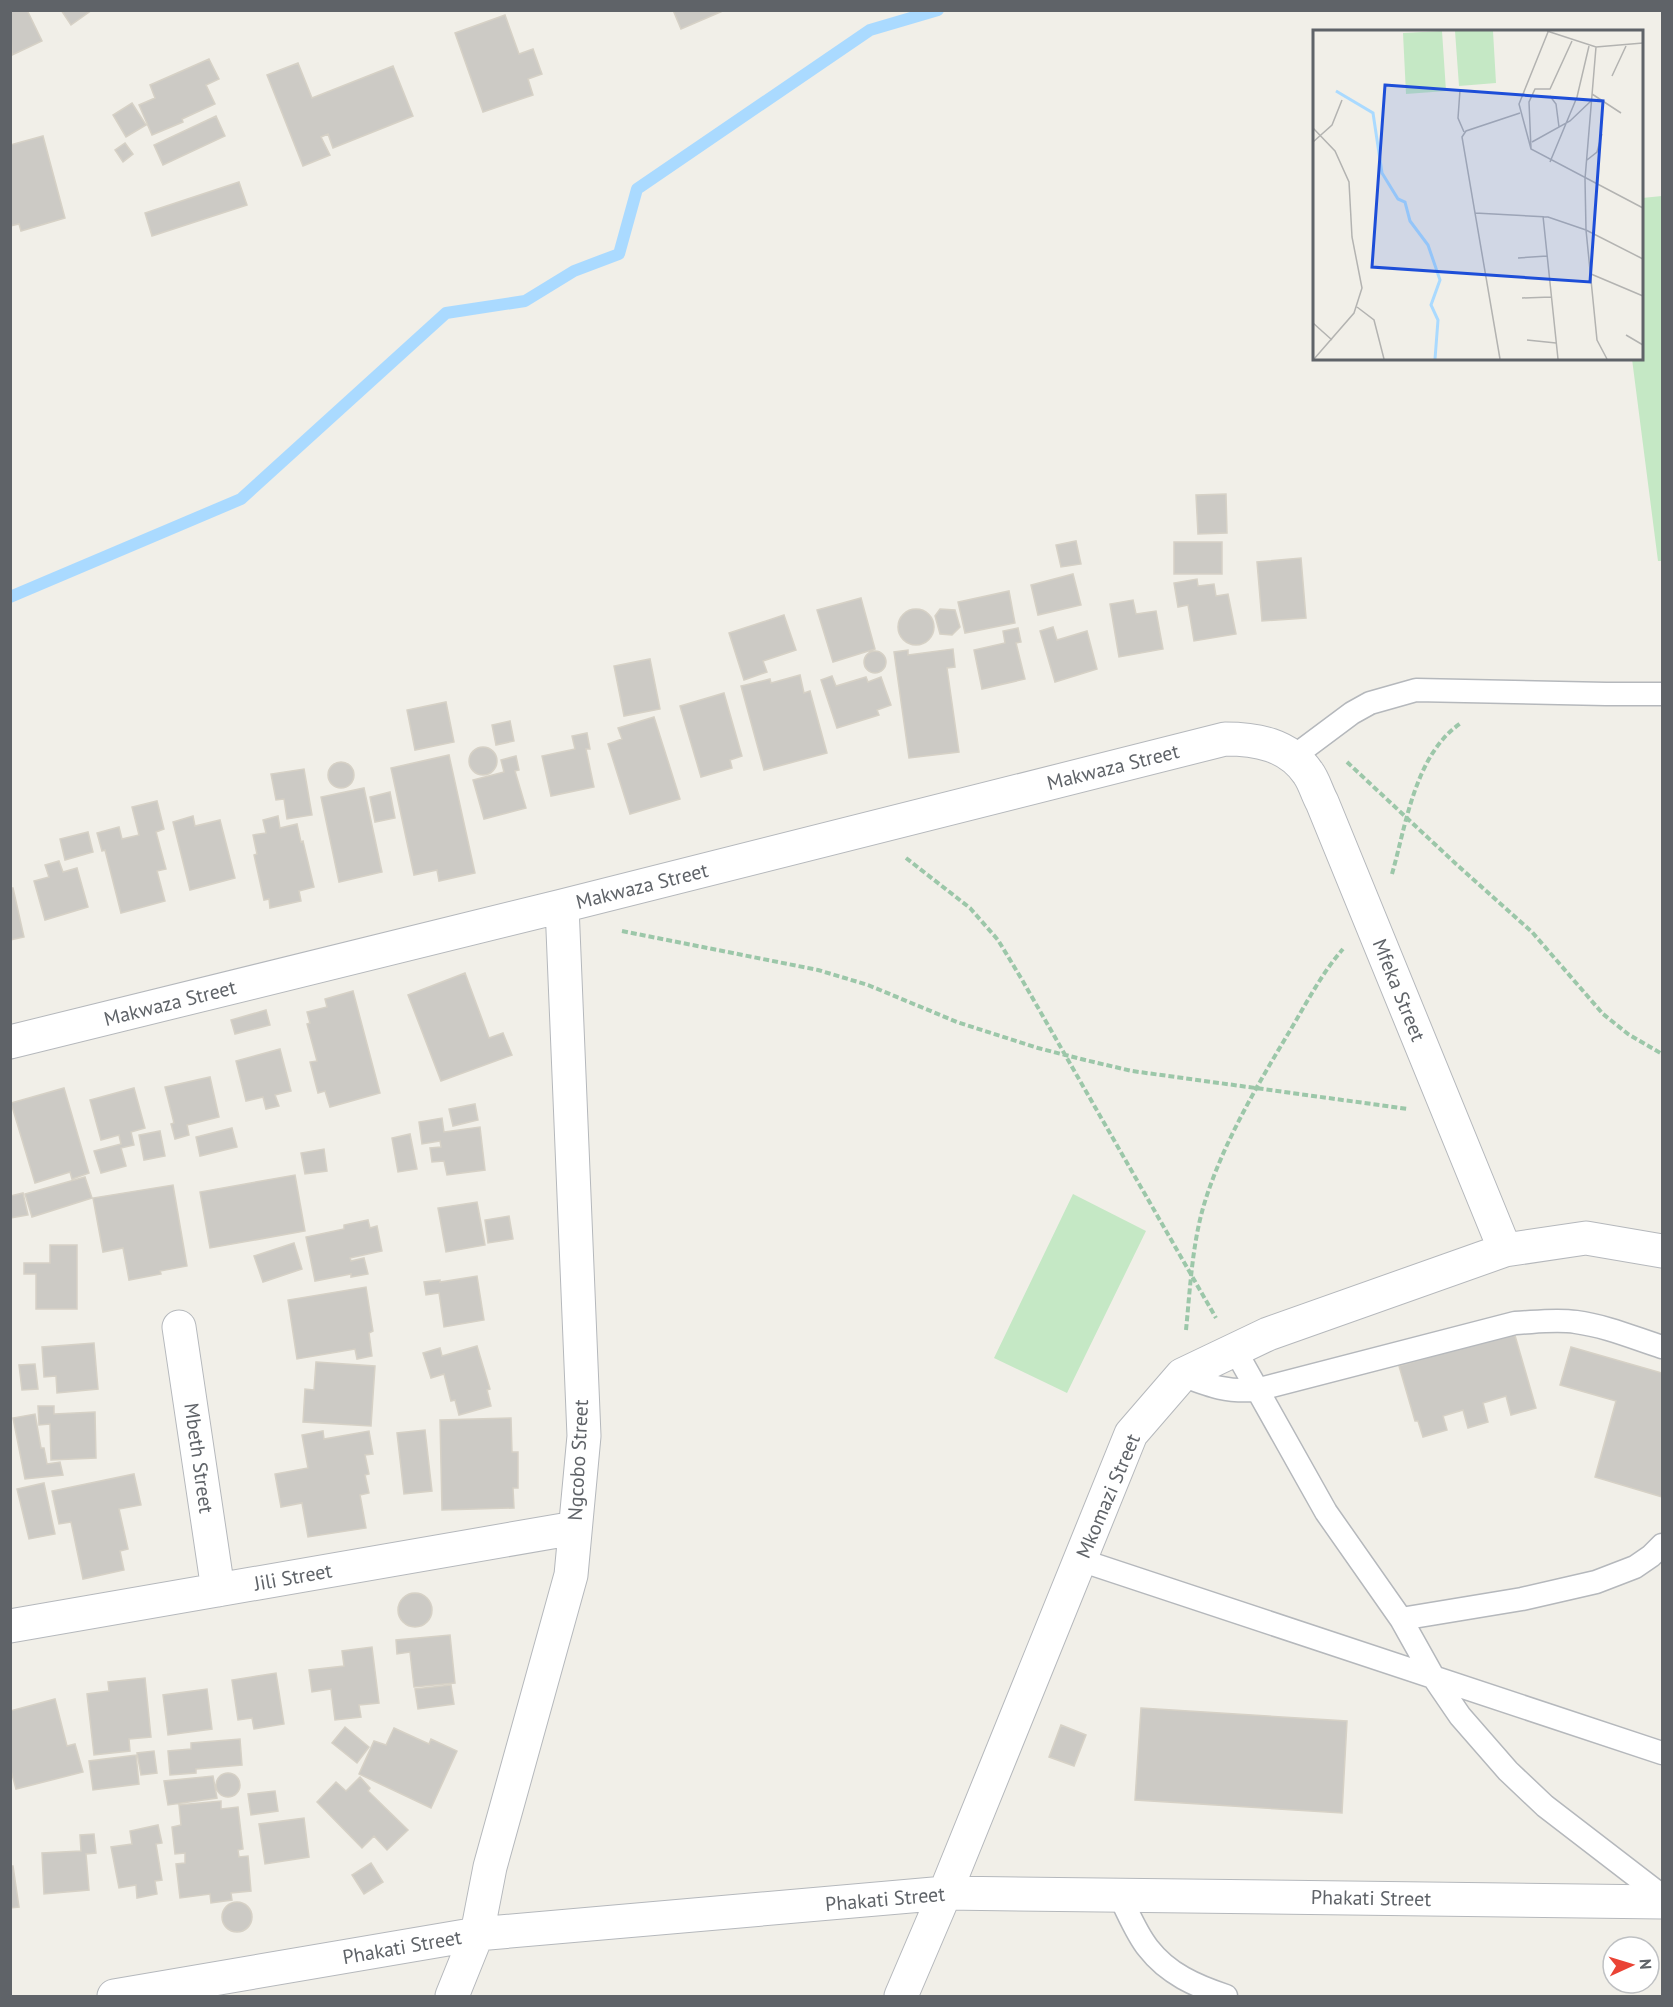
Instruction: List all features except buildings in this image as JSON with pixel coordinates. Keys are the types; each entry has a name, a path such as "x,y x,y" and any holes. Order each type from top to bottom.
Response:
{"street":[{"name":"Makwaza Street","path":"10,1042 1225,739 1250,739 1283,751"},
{"name":"Mfeka Street","path":"1283,751 1308,773 1322,802 1505,1250"},
{"name":"Ngcobo Street","path":"452,1996 477,1934 490,1867 571,1575 584,1436 562,906"},
{"name":"Mkomazi Street","path":"901,1996 1131,1434 1182,1376 1268,1334 1505,1250 1586,1238 1662,1251"},
{"name":"Mbeth Street","path":"179,1327 218,1590"},
{"name":"Jili Street","path":"10,1626 575,1528"},
{"name":"Phakati Street","path":"114,1996 477,1934 945,1893 1662,1902"}],"lane":[{"path":"1283,751 1320,737 1352,713 1370,703 1416,690 1662,693"},
{"path":"1182,1376 1218,1389 1256,1390 1515,1323 1547,1321 1576,1322 1608,1329 1662,1347"},
{"path":"1234,1350 1326,1512 1401,1619 1434,1678 1460,1716 1508,1771 1545,1806 1662,1896"},
{"path":"1401,1619 1522,1599 1596,1582 1635,1567 1662,1545"},
{"path":"1080,1560 1662,1753"},
{"path":"1119,1895 1146,1947 1168,1970 1199,1988 1226,1996"}],"path":[{"path":"1182,1376 1191,1273 1203,1210 1212,1183 1255,1088 1332,962 1379,910 1389,888 1407,818 1424,768 1436,747 1462,722"},
{"path":"1320,737 1532,932 1603,1014 1628,1034 1662,1054"},
{"path":"867,830 935,879 970,908 991,932 1022,978 1234,1350"},
{"path":"621,931 818,970 868,985 957,1022 1065,1055 1132,1071 1450,1115"}],"green space":[{"path":"1662,196 1662,561 1658,561 1632,360 1643,360 1643,198"},
{"path":"1073,1194 1146,1231 1067,1393 994,1358"}],"waterway":[{"path":"10,597 241,499 446,313 525,301 574,271 619,254 637,189 870,30 938,10"}]}
